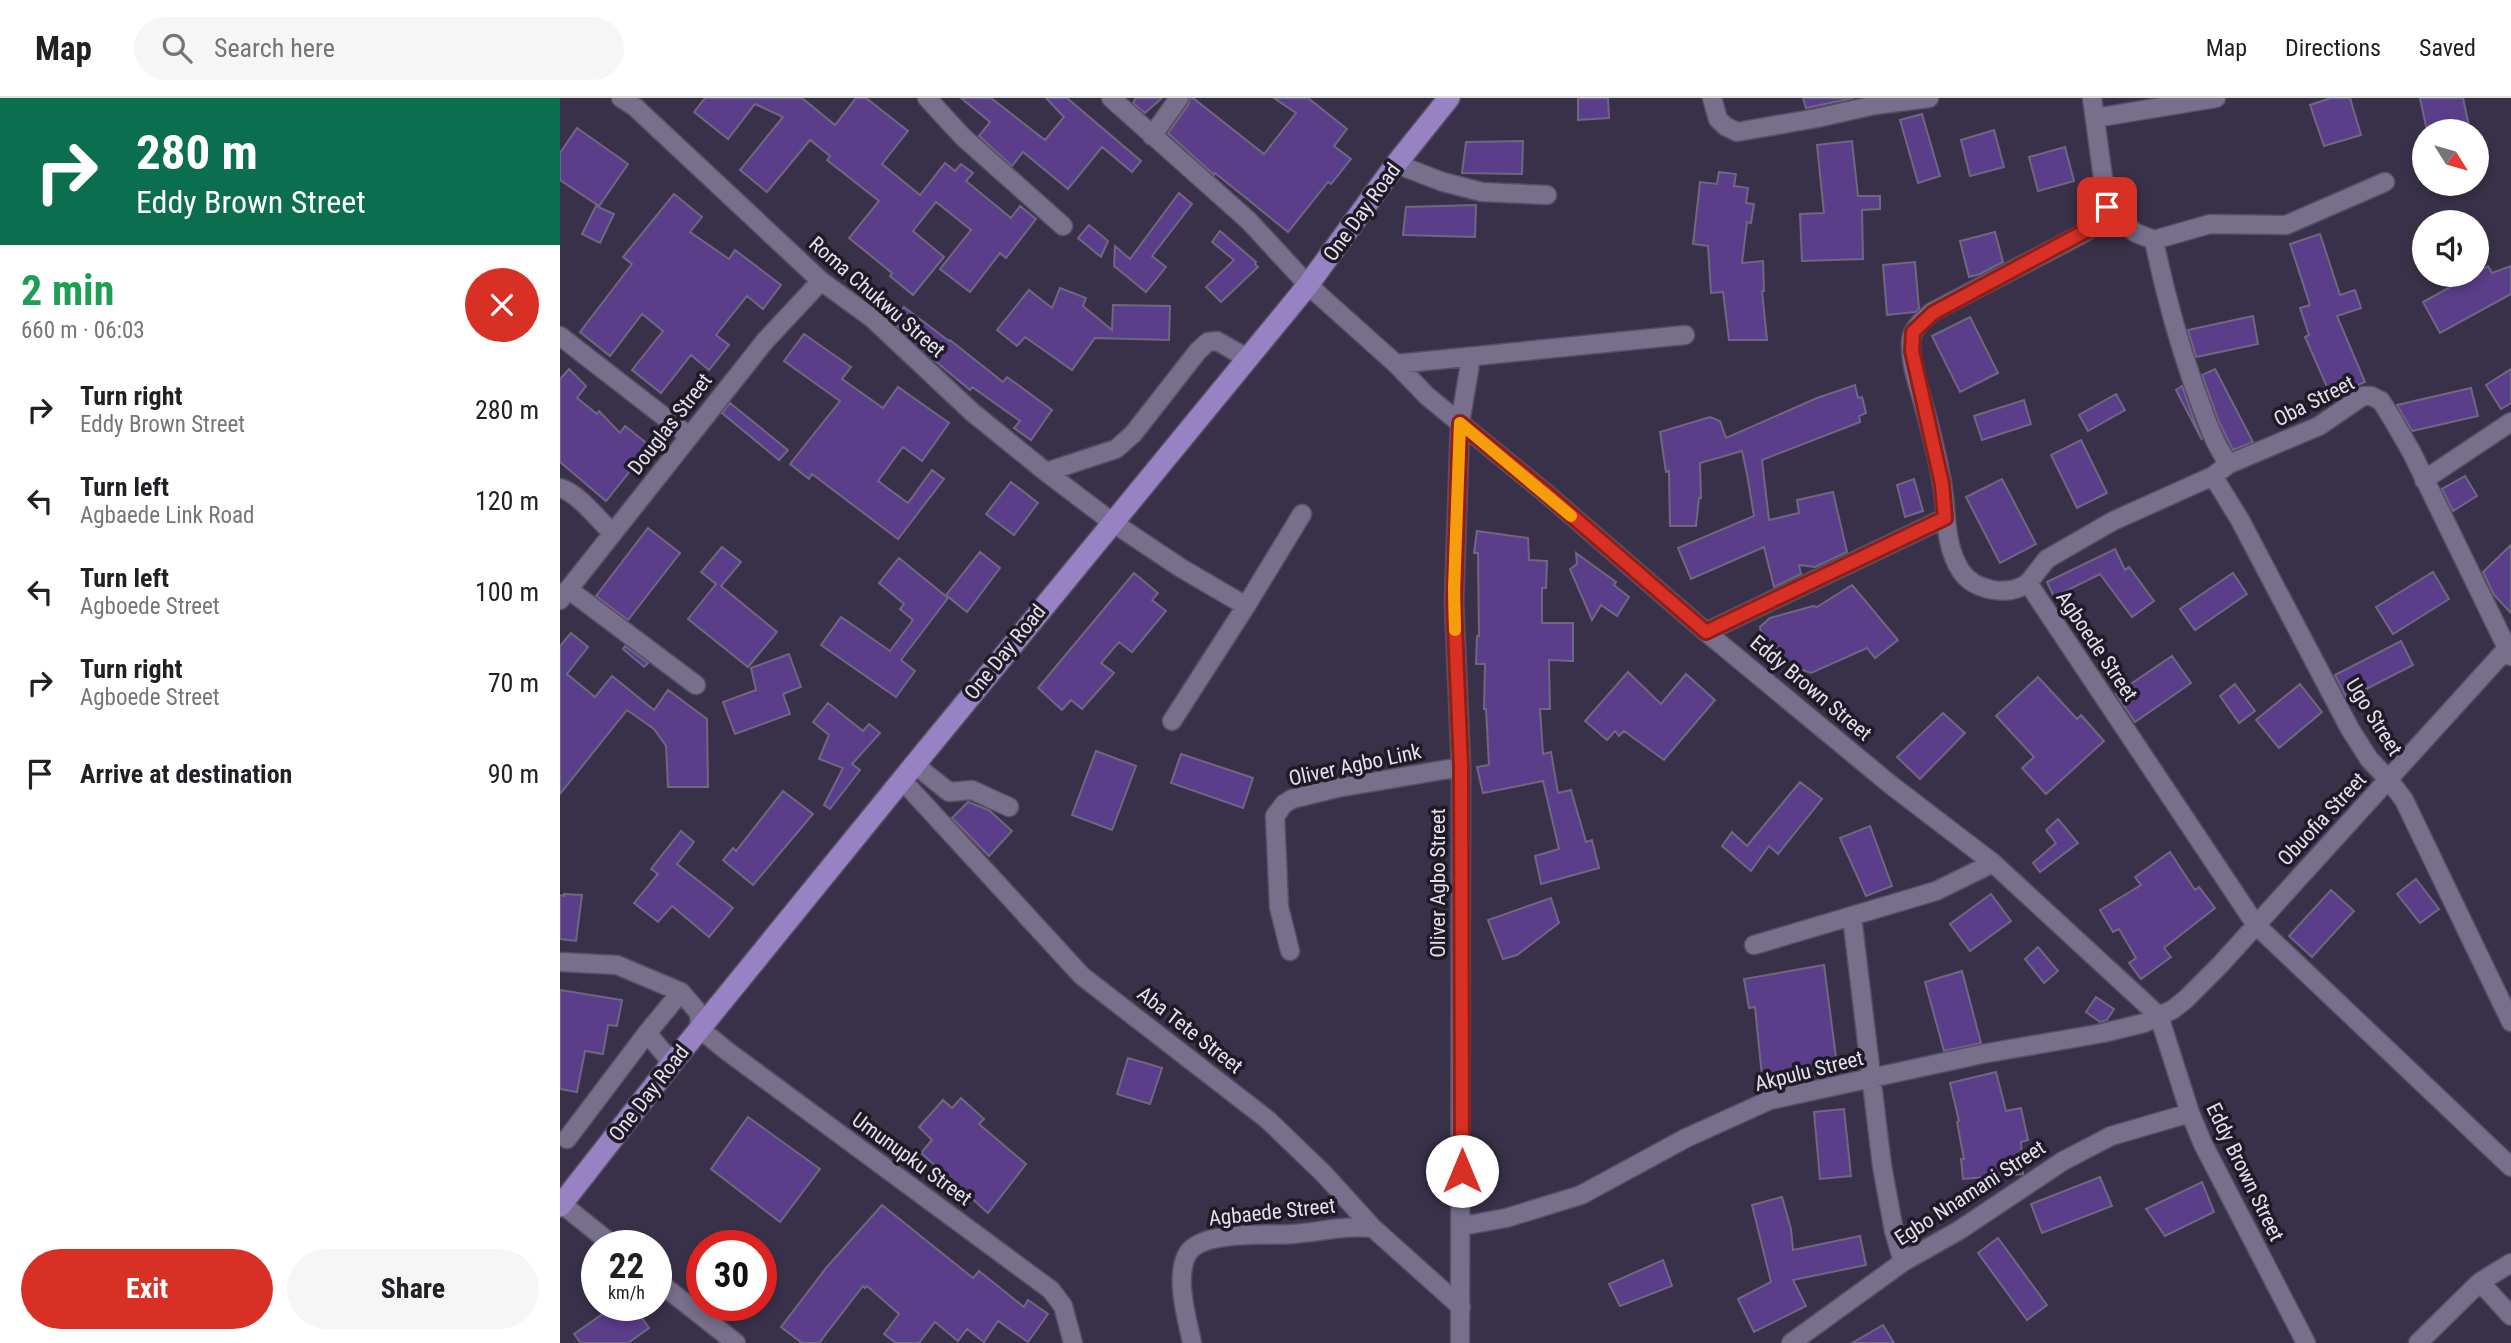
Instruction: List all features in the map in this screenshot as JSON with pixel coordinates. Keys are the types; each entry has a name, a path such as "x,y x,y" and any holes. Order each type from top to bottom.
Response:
{"main road":[{"name":"One Day Road","path":"561,1205 672,1063 908,772 1308,285 1396,164 1449,98"}],"street":[{"name":"Roma Chukwu Street","path":"621,98 645,117 821,281 872,318 972,412 1112,522 1181,568 1246,606"},
{"path":"927,98 963,137 1063,226"},
{"name":"Eddy Brown Street","path":"1111,98 1249,221 1308,285 1396,363 1427,396 1891,785 1993,863 2152,1019 2203,1144 2306,1343"},
{"path":"1152,136 1179,98"},
{"path":"1712,98 1718,119 1724,126 1737,132 1875,105 1929,98"},
{"path":"2092,98 2107,194 2106,211 2136,233 2154,240 2210,223 2286,225 2385,182"},
{"path":"2095,118 2216,98"},
{"path":"1396,164 1443,182 1482,192 1547,195"},
{"name":"Agboede Street","path":"2106,211 2095,226 1933,313 1913,332 1911,340 1914,367 1942,484 1945,518 1956,562 1967,578 1990,589 2020,588 2028,583 2256,925 2511,1167"},
{"path":"2154,240 2168,306 2186,363 2207,425 2229,464"},
{"name":"Douglas Street","path":"564,595 765,341 821,281"},
{"path":"1396,363 1471,358 1685,335"},
{"path":"560,336 689,436"},
{"path":"1046,472 1116,449 1133,434 1208,342 1217,341 1247,358"},
{"name":"Oliver Agbo Street","path":"1460,1343 1461,767 1454,603 1460,423 1471,358"},
{"name":"Oba Street","path":"2028,583 2047,559 2113,522 2213,476 2229,464 2319,426 2363,396 2371,396 2381,401 2393,420 2510,649"},
{"path":"2424,480 2511,422"},
{"name":"Ugo Street","path":"2213,476 2240,520 2350,729 2369,759 2389,779 2404,800 2424,836 2511,1021"},
{"path":"560,488 579,500 612,533"},
{"path":"1172,721 1302,514"},
{"path":"1706,632 1945,518"},
{"path":"564,595 696,685"},
{"name":"Obuofia Street","path":"2152,1019 2185,1000 2510,649"},
{"name":"Oliver Agbo Link","path":"1290,951 1279,907 1275,816 1284,804 1292,799 1337,788 1461,767"},
{"path":"908,772 950,792 972,790 1009,807"},
{"name":"Aba Tete Street","path":"908,772 1082,976 1268,1120 1324,1174 1373,1227 1461,1307"},
{"path":"1754,945 1936,891 1993,863"},
{"path":"1852,917 1884,1175 1894,1231 1903,1262"},
{"path":"560,962 617,965 681,992 699,1013 700,1029"},
{"path":"567,1139 681,992"},
{"name":"Akpulu Street","path":"1462,1226 1506,1218 1581,1195 1686,1138 1770,1100 1982,1054 2103,1033 2152,1019"},
{"name":"Umunupku Street","path":"700,1029 1051,1290 1063,1306 1073,1343"},
{"path":"647,1033 672,1063"},
{"name":"Egbo Nnamani Street","path":"1791,1343 1903,1262 1958,1231 2073,1156 2121,1133 2190,1113"},
{"path":"561,1205 593,1230"},
{"name":"Agbaede Street","path":"1187,1342 1182,1292 1183,1268 1186,1256 1200,1243 1256,1234 1292,1234 1352,1226 1373,1227"},
{"path":"2418,1343 2480,1282 2511,1262"},
{"path":"2480,1282 2511,1315"},
{"path":"672,1293 736,1343"}],"building":[{"path":"705,98 802,98 835,125 856,98 866,98 908,131 882,164 920,195 945,163 955,171 961,164 973,173 966,181 1011,218 1020,206 1036,219 1006,258 1000,253 970,292 940,269 971,230 936,202 913,231 944,257 913,295 890,276 892,273 849,238 879,201 827,160 830,156 810,140 767,192 740,170 783,117 755,104 728,139 694,112"},
{"path":"961,98 991,98 1045,140 1064,117 1046,98 1067,98 1141,161 1132,172 1102,147 1068,189 1023,152 1012,166 979,136 990,122"},
{"path":"1136,98 1162,98 1145,113 1133,103"},
{"path":"1190,98 1264,154 1296,113 1274,98 1308,98 1347,129 1334,146 1351,159 1331,184 1328,182 1288,232 1215,173 1214,175 1168,133"},
{"path":"1578,98 1608,98 1609,118 1578,120"},
{"path":"1803,98 1854,98 1806,108"},
{"path":"2331,98 2350,98 2361,135 2324,146 2310,105"},
{"path":"2420,98 2463,98 2467,119 2424,119"},
{"path":"1922,114 1940,176 1918,183 1900,120"},
{"path":"577,128 628,164 599,206 560,180 560,153"},
{"path":"1994,130 2004,167 1970,176 1961,140"},
{"path":"1523,141 1522,174 1462,173 1466,142"},
{"path":"1852,141 1858,196 1880,196 1880,209 1862,210 1863,259 1802,261 1800,214 1824,213 1817,145"},
{"path":"2065,147 2074,181 2038,191 2029,157"},
{"path":"1719,172 1736,174 1734,186 1748,188 1746,203 1754,204 1751,223 1747,222 1742,263 1763,261 1762,291 1767,340 1729,340 1723,292 1711,293 1708,246 1693,244 1700,182 1717,184"},
{"path":"1179,193 1192,204 1152,256 1166,267 1146,292 1114,266 1115,246 1130,259"},
{"path":"674,194 702,217 690,232 729,259 735,250 781,285 763,309 747,296 716,335 729,345 709,370 691,355 661,393 632,370 663,331 642,314 610,356 580,332 632,264 623,257"},
{"path":"1476,205 1475,237 1403,235 1406,207"},
{"path":"596,206 614,214 600,243 582,234"},
{"path":"1089,225 1108,241 1101,257 1078,238"},
{"path":"1220,231 1256,262 1258,267 1221,302 1206,287 1234,260 1212,242"},
{"path":"1995,232 2003,262 1969,277 1960,241"},
{"path":"2320,234 2340,295 2355,290 2361,308 2337,316 2365,382 2331,396 2305,337 2309,335 2300,308 2310,305 2290,244"},
{"path":"1915,262 1919,309 1915,312 1887,315 1883,265"},
{"path":"2511,266 2511,294 2440,333 2423,302 2450,287 2489,287 2489,268 2492,273"},
{"path":"1060,288 1086,298 1083,306 1112,330 1113,305 1170,306 1169,340 1095,338 1072,370 1025,337 1017,346 997,330 1029,290 1052,308"},
{"path":"904,307 1003,382 1007,377 1052,410 1031,440 1014,428 1020,421 972,387 970,390 892,322"},
{"path":"2253,316 2258,344 2196,357 2188,330"},
{"path":"1970,317 1998,373 1960,392 1932,336"},
{"path":"804,334 851,367 842,379 883,408 898,387 949,423 922,461 903,447 878,481 908,503 932,470 944,479 898,539 812,474 809,479 790,464 840,401 784,361"},
{"path":"569,369 586,386 577,398 597,414 599,411 620,433 625,426 650,446 606,501 560,462 560,379"},
{"path":"2215,369 2253,442 2233,450 2219,422 2202,375"},
{"path":"2511,369 2511,403 2501,409 2486,385"},
{"path":"1855,385 1858,398 1862,397 1866,413 1859,416 1860,422 1762,460 1769,520 1799,513 1797,500 1833,492 1847,552 1815,567 1799,565 1801,574 1774,587 1764,547 1691,579 1678,548 1754,516 1747,474 1742,451 1700,463 1701,498 1696,526 1670,526 1669,471 1666,472 1660,432 1710,417 1720,421 1726,438 1817,398"},
{"path":"2182,386 2194,420 2202,440 2176,390"},
{"path":"2471,388 2478,416 2412,431 2397,405"},
{"path":"2116,394 2125,410 2088,431 2079,415"},
{"path":"2024,400 2031,424 1982,440 1974,416"},
{"path":"730,403 788,450 779,460 722,413"},
{"path":"2081,440 2107,493 2077,508 2051,455"},
{"path":"2465,476 2477,496 2453,511 2442,489"},
{"path":"1914,479 1923,511 1905,517 1897,485"},
{"path":"2002,479 2036,544 2000,563 1966,497"},
{"path":"1011,482 1038,503 1014,535 986,514"},
{"path":"648,528 680,553 628,620 596,596"},
{"path":"1477,531 1528,538 1529,560 1547,561 1546,588 1542,588 1542,623 1573,623 1573,661 1549,660 1550,709 1540,709 1543,754 1551,752 1558,793 1571,790 1586,842 1592,840 1599,868 1541,884 1535,856 1559,849 1543,781 1483,793 1477,767 1489,765 1484,709 1485,664 1476,664 1479,636 1478,553 1474,553"},
{"path":"2511,545 2511,613 2494,595 2483,572"},
{"path":"722,547 741,562 721,586 777,632 748,667 688,619 716,584 701,572"},
{"path":"2115,549 2125,570 2129,567 2154,601 2132,617 2100,574 2054,597 2047,582"},
{"path":"980,552 1000,568 967,612 946,595"},
{"path":"1576,553 1616,582 1614,585 1629,597 1617,616 1601,605 1592,620 1570,569 1577,564"},
{"path":"899,558 948,598 901,660 915,671 896,697 821,645 841,617 890,651 913,620 900,609 904,604 879,583"},
{"path":"2433,572 2449,599 2393,634 2376,607"},
{"path":"1134,573 1158,593 1152,600 1166,611 1132,652 1119,642 1101,663 1114,673 1082,709 1071,700 1062,710 1038,688"},
{"path":"2233,573 2247,594 2195,630 2180,609"},
{"path":"1852,585 1898,640 1875,658 1867,648 1811,673 1782,663 1775,647 1764,651 1760,627 1770,618 1817,607"},
{"path":"571,633 588,647 567,674 595,697 612,676 654,710 668,690 707,719 708,787 668,787 666,746 654,729 627,710 560,794 560,646"},
{"path":"2401,641 2413,665 2347,699 2335,675"},
{"path":"625,646 648,663 644,667 623,649"},
{"path":"789,654 801,687 783,694 790,714 735,734 723,702 756,690 751,668"},
{"path":"2172,656 2191,683 2135,722 2116,694"},
{"path":"1628,672 1661,704 1686,674 1715,700 1664,760 1624,731 1619,736 1615,731 1607,740 1585,721"},
{"path":"2038,677 2077,719 2081,715 2104,741 2046,794 2022,768 2034,757 1996,716"},
{"path":"2235,684 2255,711 2239,723 2220,696"},
{"path":"2300,684 2322,712 2279,748 2256,720"},
{"path":"828,703 863,731 869,724 880,733 852,764 860,770 830,809 824,805 843,768 819,759 829,735 813,722"},
{"path":"1943,713 1965,733 1920,779 1897,757"},
{"path":"1096,751 1136,766 1112,830 1072,815"},
{"path":"1181,754 1253,778 1243,808 1171,783"},
{"path":"1800,782 1822,799 1778,854 1769,846 1751,871 1722,846 1732,832 1747,846"},
{"path":"783,791 813,814 753,885 723,860 733,848 736,851"},
{"path":"968,802 989,810 1012,831 989,856 952,818"},
{"path":"2058,819 2078,843 2040,872 2033,863 2056,843 2046,830"},
{"path":"1870,826 1892,886 1866,896 1840,838"},
{"path":"681,831 694,842 677,864 733,908 709,937 672,906 658,922 634,903 658,874 651,869"},
{"path":"2170,852 2195,890 2199,887 2215,908 2164,948 2171,957 2141,979 2129,963 2136,958 2119,929 2113,932 2100,910 2141,885 2135,877"},
{"path":"2416,879 2439,909 2420,923 2397,894"},
{"path":"2331,890 2354,911 2312,957 2289,936"},
{"path":"1991,894 2011,921 1970,951 1950,924"},
{"path":"560,895 582,895 576,941 560,939"},
{"path":"1551,898 1559,923 1517,955 1503,959 1488,920"},
{"path":"2038,947 2058,971 2044,983 2025,959"},
{"path":"1824,965 1838,1073 1793,1079 1793,1083 1763,1086 1755,1007 1749,1008 1744,979"},
{"path":"1962,971 1981,1043 1944,1051 1925,982"},
{"path":"560,990 622,1000 617,1026 608,1025 603,1054 585,1051 577,1092 560,1089"},
{"path":"2096,997 2114,1009 2107,1020 2100,1022 2086,1012"},
{"path":"1128,1058 1162,1068 1150,1104 1117,1094"},
{"path":"1996,1072 2006,1111 2021,1108 2028,1140 2021,1142 2023,1174 1963,1179 1961,1159 1964,1159 1957,1122 1959,1121 1950,1083"},
{"path":"961,1098 984,1119 979,1124 1026,1164 988,1213 921,1153 932,1140 919,1127 943,1100 952,1108"},
{"path":"1844,1109 1851,1176 1820,1179 1814,1112"},
{"path":"748,1117 820,1169 780,1222 711,1169"},
{"path":"2100,1177 2112,1206 2042,1233 2031,1204"},
{"path":"2202,1182 2214,1212 2165,1236 2146,1209"},
{"path":"1782,1197 1791,1229 1793,1250 1860,1236 1866,1265 1793,1280 1806,1306 1754,1332 1738,1299 1771,1282 1752,1205"},
{"path":"882,1205 973,1278 979,1271 1024,1307 1028,1300 1048,1314 1028,1342 998,1321 984,1342 967,1329 958,1341 935,1322 919,1343 896,1343 884,1334 899,1314 867,1286 863,1286 819,1343 802,1343 781,1327 826,1268"},
{"path":"1998,1238 2047,1305 2027,1320 1978,1253"},
{"path":"1663,1260 1672,1286 1620,1306 1609,1284"},
{"path":"593,1321 644,1321 649,1328 628,1343 581,1343 574,1334"},
{"path":"1883,1325 1894,1343 1852,1343"}],"slow traffic":[{"path":"1455,630 1460,423 1571,516"}],"route":[{"path":"1462,1171 1461,767 1454,603 1460,423 1548,495 1706,632 1945,518 1942,484 1914,367 1911,340 1913,332 1933,313 2095,226 2103,218 2107,207"}]}
